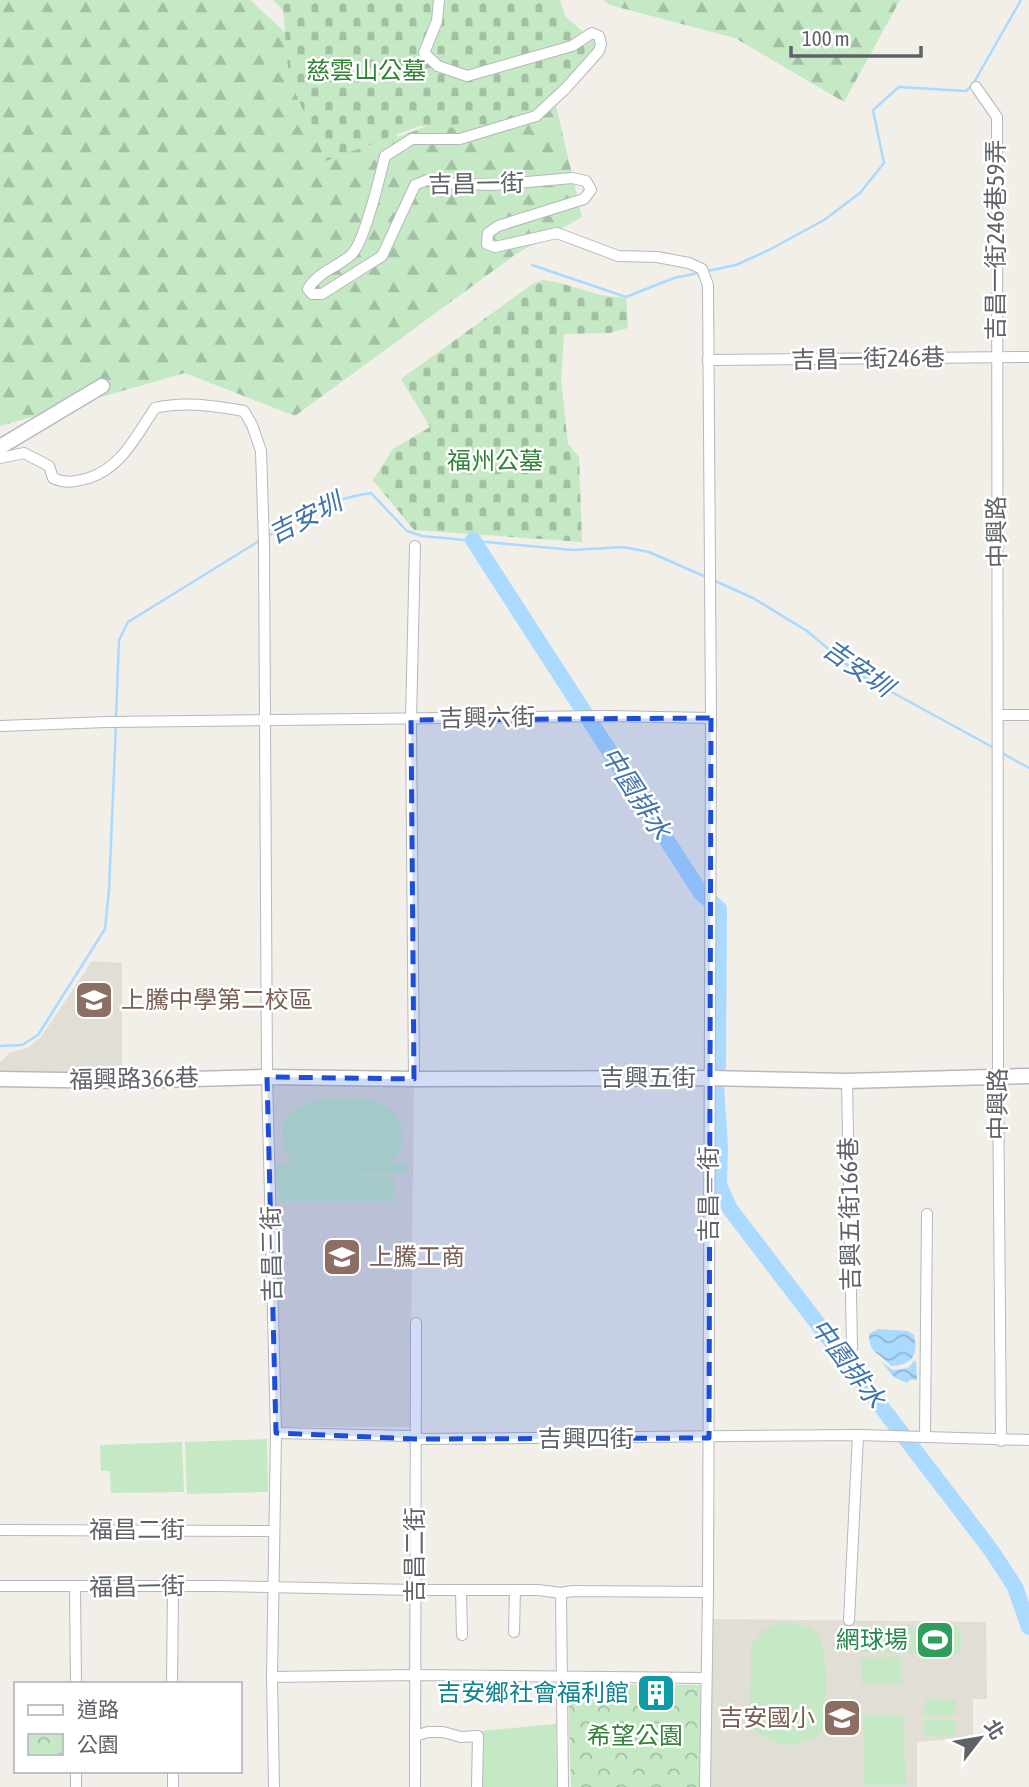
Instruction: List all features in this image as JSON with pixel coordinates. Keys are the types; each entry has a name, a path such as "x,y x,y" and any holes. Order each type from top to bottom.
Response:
{"street":[{"name":"吉昌一街","path":"439,0 437,21 424,53 438,66 467,76 572,46 592,33 599,36 601,44 566,88 536,116 460,139 412,139 385,156 371,211 353,254 314,279 307,289 312,294 322,294 382,256 415,185 427,180 493,185 579,179 586,181 591,190 584,199 498,226 488,233 487,244 495,247 557,233 618,256 657,257 689,263 702,269 708,285 711,718 705,1787"},
{"name":"吉昌一街246巷59弄","path":"976,88 997,117 996,358"},
{"name":"吉昌一街246巷","path":"708,360 1029,357"},
{"name":"中興路","path":"996,358 1001,1441"},
{"path":"0,447 102,386"},
{"name":"吉昌三街","path":"0,458 24,453 48,466 52,478 65,484 94,476 112,467 155,408 180,403 206,404 244,411 261,451 268,1077 276,1433 272,1677 274,1787"},
{"path":"414,1079 411,720 415,546"},
{"path":"999,715 1029,715"},
{"name":"吉興六街","path":"0,726 107,722 584,716 711,718"},
{"name":"吉興五街","path":"268,1077 847,1080 1029,1076"},
{"name":"福興路366巷","path":"0,1079 122,1081 268,1077"},
{"name":"吉興五街166巷","path":"847,1080 852,1348"},
{"path":"927,1214 928,1436 1001,1441 1029,1440"},
{"name":"吉昌二街","path":"415,1787 416,1323"},
{"name":"吉興四街","path":"276,1433 409,1436 415,1439 928,1436"},
{"path":"849,1620 858,1435"},
{"name":"福昌二街","path":"0,1530 273,1531"},
{"name":"福昌一街","path":"0,1587 708,1592"},
{"path":"75,1588 76,1682"},
{"path":"172,1682 173,1588"},
{"path":"461,1590 462,1634"},
{"path":"514,1632 515,1590"},
{"path":"561,1593 563,1787"},
{"path":"272,1677 415,1675 706,1678"},
{"path":"415,1736 428,1732 443,1732 461,1737 478,1736 477,1787"}],"highlighted area":[{"path":"711,718 709,1438 415,1439 276,1433 267,1077 414,1079 411,720"}],"shaded area":[{"name":"上騰中學第二校區","path":"92,961 122,963 122,1075 0,1078 0,1062 10,1053 29,1047 41,1037"},
{"name":"上騰工商","path":"414,1084 410,1427 274,1427 270,1086"},
{"name":"吉安國小","path":"712,1619 986,1622 987,1699 973,1699 973,1738 917,1742 917,1787 711,1787"}],"green space":[{"path":"0,0 250,0 398,137 550,80 582,217 516,254 295,416 185,373 0,426"},
{"name":"慈雲山公墓","path":"273,0 560,0 565,16 604,50 535,109 483,129 420,126 326,161 289,79 283,10"},
{"path":"603,0 900,0 844,102 735,38 610,5"},
{"name":"福州公墓","path":"543,280 605,296 626,297 628,328 610,333 564,334 561,380 568,444 579,457 582,542 414,530 373,480 393,449 430,427 401,379 534,283"},
{"path":"321,1100 370,1100 393,1111 401,1127 402,1136 398,1155 392,1163 407,1163 407,1174 272,1175 272,1164 295,1165 283,1142 284,1123 289,1115 297,1108"},
{"path":"278,1176 394,1176 393,1201 279,1201"},
{"path":"267,1439 268,1492 187,1494 185,1442"},
{"path":"182,1442 184,1492 111,1493 110,1471 101,1471 100,1445"},
{"path":"775,1624 808,1627 817,1634 824,1653 826,1697 822,1732 794,1745 776,1743 750,1726 751,1646 764,1630"},
{"path":"862,1627 904,1628 904,1653 861,1652"},
{"name":"網球場","path":"909,1627 961,1627 961,1654 909,1654"},
{"path":"901,1657 901,1683 861,1684 862,1658"},
{"name":"希望公園","path":"568,1685 700,1685 701,1787 571,1787"},
{"path":"925,1700 956,1700 956,1715 924,1715"},
{"path":"863,1715 903,1715 906,1785 863,1785"},
{"path":"924,1720 956,1720 955,1735 924,1735"},
{"path":"556,1724 557,1787 480,1787 481,1731"}],"water":[{"path":"878,1329 908,1331 914,1335 915,1348 912,1358 904,1364 891,1366 876,1353 869,1341 869,1334"},
{"path":"914,1361 917,1380 907,1383 894,1377 881,1362 893,1370 908,1368"}],"waterway":[{"path":"532,265 626,297 674,278 736,265 769,250 824,220 860,193 884,163 873,110 899,87 966,91 973,84 1021,0"},
{"name":"吉安圳","path":"268,536 318,508 371,493 407,531 422,536 573,550 623,547 649,552 706,577"},
{"name":"中園排水","path":"473,540 701,893 719,909 718,1066"},
{"name":"吉安圳","path":"116,718 119,640 128,622 259,541"},
{"name":"吉安圳","path":"713,580 753,598 807,631 857,673 994,748"},
{"name":"吉安圳","path":"0,1046 22,1045 38,1035 105,929 116,724"},
{"name":"吉安圳","path":"1000,752 1029,768"},
{"name":"中園排水","path":"716,1085 720,1147 719,1185 730,1209 991,1550 1015,1587 1029,1627"}],"place":[{"name":"上騰中學第二校區","path":"94,1000"},
{"name":"上騰工商","path":"342,1257"},
{"name":"網球場","path":"935,1640"},
{"name":"吉安鄉社會福利館","path":"656,1693"},
{"name":"吉安國小","path":"842,1718"}]}
